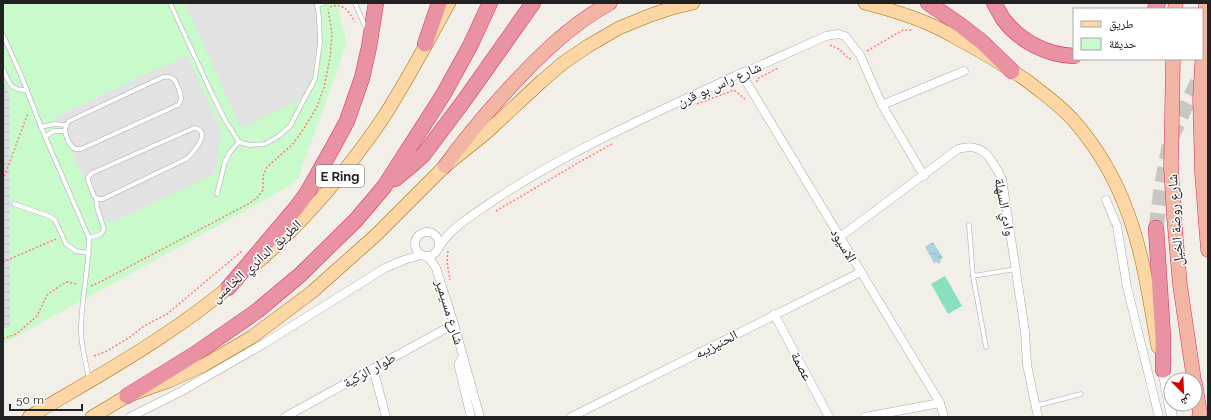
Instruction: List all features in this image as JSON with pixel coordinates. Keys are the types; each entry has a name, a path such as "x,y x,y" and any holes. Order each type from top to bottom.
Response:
{"highway":[{"path":"228,288 307,193 347,121 364,70 372,34 376,3"},
{"path":"425,44 439,3"},
{"path":"127,396 195,354 257,311 314,262 356,220 384,187 443,96 470,46 490,3"},
{"path":"384,187 424,154 533,3"},
{"path":"444,166 473,129 514,83 557,40 579,22 610,3"},
{"path":"928,3 982,42 1012,71"},
{"path":"994,3 1002,18 1015,33 1030,44 1048,52 1073,56"},
{"path":"1203,52 1206,3"},
{"name":"شارع روضة الخيل","path":"1173,60 1171,167 1174,217 1180,285 1193,372"},
{"path":"1202,60 1200,98 1202,173 1208,250"},
{"path":"1156,228 1163,337 1163,370"}],"main road":[{"name":"الطريق الدائري الخامس","path":"29,417 143,350 196,313 276,247 334,184 358,153 398,95 449,3"},
{"path":"92,417 127,396 169,381 204,365 252,337 312,292 376,235 444,166 486,133 563,63 605,35 634,22 672,8 692,3"},
{"path":"865,3 906,15 931,25 981,52 1012,71 1049,98 1073,120 1094,147 1113,178 1136,235 1163,370"}],"street":[{"name":"شارع راس بو قرن","path":"437,250 447,236 457,226 512,188 582,149 741,73 752,70 826,36 838,34 845,36 860,55 882,104 924,176"},
{"path":"882,104 964,71"},
{"name":"الاسيود","path":"741,73 940,403 944,417"},
{"name":"وادي السهلة","path":"840,238 958,149 973,147 982,150 990,157 1002,179 1025,331 1027,365 1038,417"},
{"path":"1106,200 1117,226 1127,288 1159,417"},
{"name":"شارع راس بو قرن","path":"432,233 457,226"},
{"path":"130,417 180,392 265,343 385,268 404,260 433,255 437,250 438,239 432,233 424,232 416,236 415,249 423,256"},
{"name":"شارع مسيمير","path":"436,268 437,250"},
{"name":"شارع مسيمير","path":"423,256 430,259 436,268 454,324 480,417"},
{"name":"الحنيزيبه","path":"572,417 774,314 861,272"},
{"name":"عصمة","path":"774,314 829,417"},
{"name":"طوار الرّكية","path":"285,417 454,324"},
{"name":"شارع مسيمير","path":"463,356 459,363 459,367 471,417"},
{"path":"373,368 386,417"},
{"path":"1163,370 1172,417"},
{"path":"865,417 940,403"}],"lane":[{"path":"170,3 225,120 239,142 249,145 265,144 279,136 290,126 315,79 320,43 320,16 317,4 324,3"},
{"path":"354,3 364,24 372,34"},
{"path":"3,35 41,127 90,238 90,253 86,286 82,303 81,331 82,352 90,381"},
{"path":"3,69 10,85 19,90 27,90"},
{"path":"167,76 174,80 180,96 180,102 178,105 81,149 73,148 64,131 69,121 167,76"},
{"path":"41,127 54,124 66,125"},
{"path":"90,238 101,234 104,229 97,207 96,198 88,182 88,177 92,173 194,128 200,130 202,134 197,147 186,159 103,199 96,198"},
{"path":"46,136 54,131 64,131"},
{"path":"217,194 230,152 239,142"},
{"path":"14,204 49,216 55,220 66,244 76,251 90,253"},
{"path":"969,225 973,276 986,347"},
{"path":"973,276 1016,269"},
{"path":"1035,406 1081,394"}],"path":[{"path":"3,339 16,334 37,316 47,295 61,285 67,282 89,286 102,281 257,198 263,190 264,176 267,167 292,145 317,107 324,87 331,45 332,33 328,3"},
{"path":"328,7 337,4 342,5 356,23"},
{"path":"829,44 839,49 849,59 860,55 903,30 911,29 918,32"},
{"path":"695,105 734,90 746,100 758,94 756,87 757,79 782,65"},
{"path":"3,180 32,104"},
{"path":"493,213 615,143"},
{"path":"3,262 62,236"},
{"path":"444,292 452,290 446,262 448,247"},
{"path":"94,356 107,351 149,323 167,314 218,273 246,248"}],"green space":[{"path":"3,3 337,3 347,43 298,179 288,187 3,344"},
{"path":"945,276 962,306 948,314 931,284"}],"shaded area":[{"path":"185,3 315,3 318,40 314,71 302,99 241,128"},
{"path":"187,55 221,130 215,174 113,222 102,218 56,117"},
{"path":"3,80 9,94 10,328 3,328"}],"water":[{"path":"933,242 943,258 938,264 937,262 934,263 925,247"}],"tunnel":[{"path":"1156,228 1161,189 1170,141 1203,71"}]}
